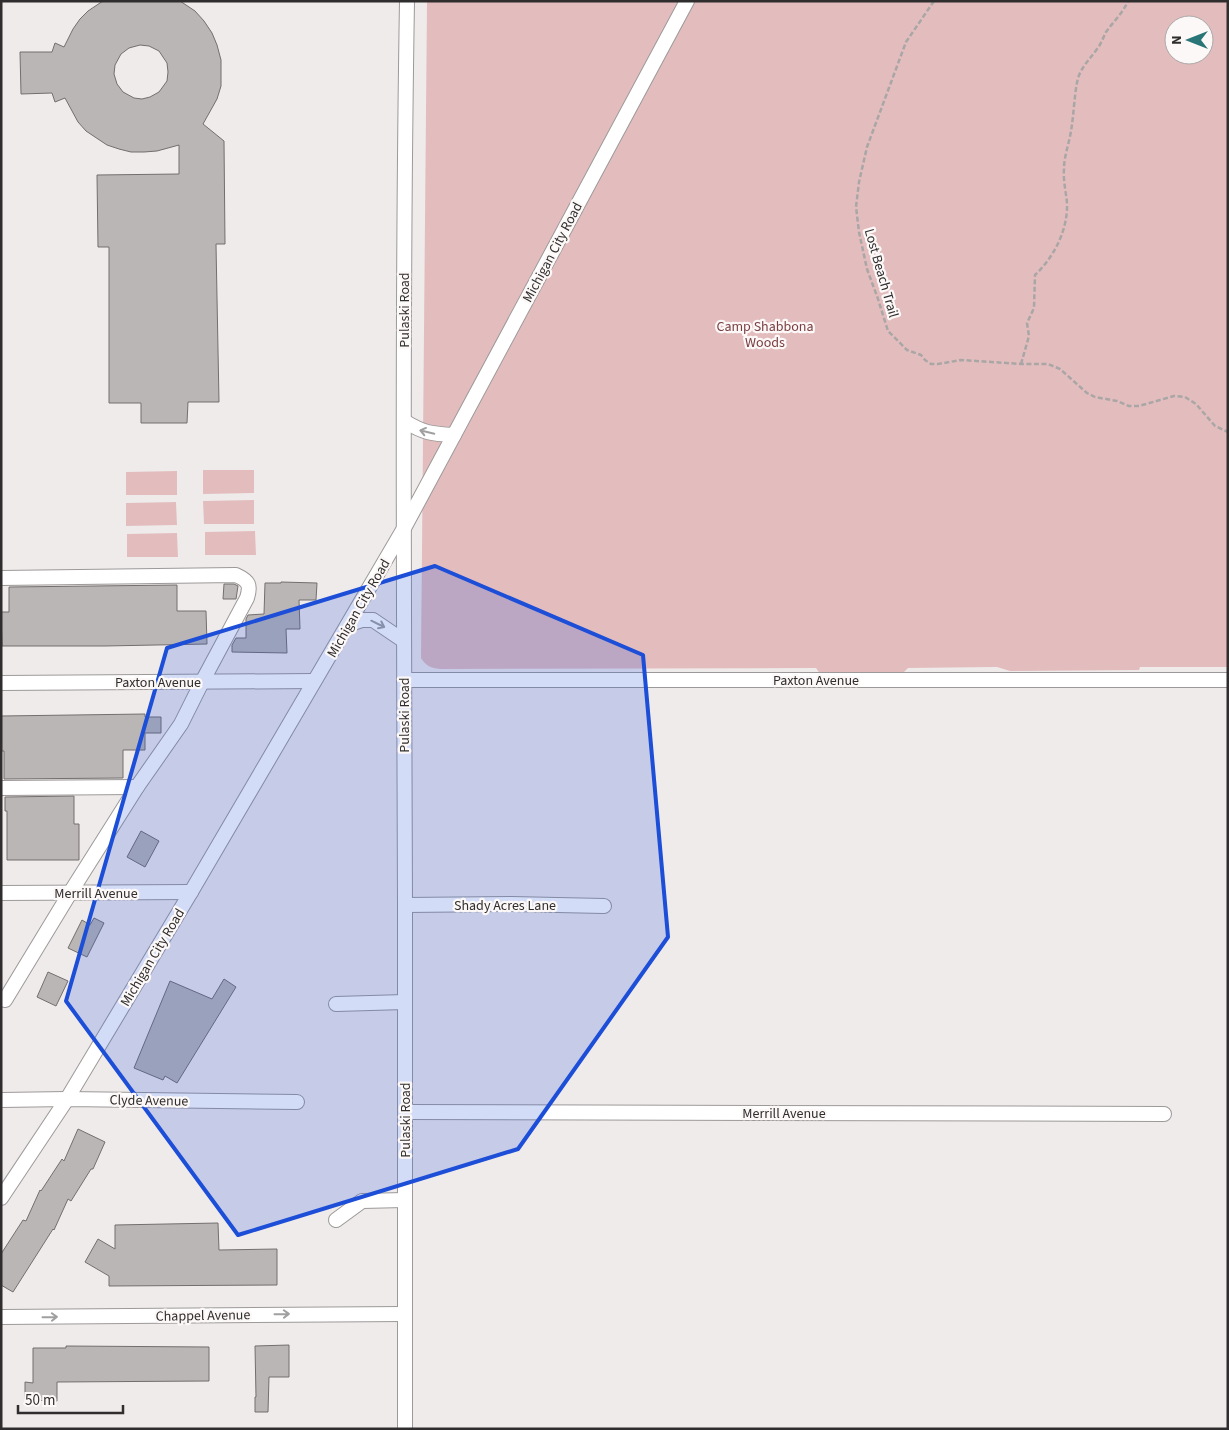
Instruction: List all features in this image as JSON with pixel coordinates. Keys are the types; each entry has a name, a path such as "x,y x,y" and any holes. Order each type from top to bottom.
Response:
{"street":[{"name":"Pulaski Road","path":"405,1429 404,1112 406,1002 403,530 404,183 407,1"},
{"name":"Michigan City Road","path":"1,1198 67,1099 191,892 403,530 687,1"},
{"path":"404,421 425,432 454,434"},
{"path":"1,578 236,575 244,578 248,582 250,589 182,724 137,787 70,893 6,1000"},
{"path":"348,624 362,620 373,620 404,641"},
{"name":"Paxton Avenue","path":"404,680 1228,680"},
{"name":"Paxton Avenue","path":"1,683 314,681"},
{"path":"1,788 137,787"},
{"name":"Merrill Avenue","path":"1,893 191,892"},
{"name":"Shady Acres Lane","path":"405,905 511,904 604,906"},
{"path":"336,1004 406,1002"},
{"name":"Clyde Avenue","path":"1,1100 297,1102"},
{"name":"Merrill Avenue","path":"404,1112 1164,1114"},
{"path":"336,1220 362,1201 404,1200"},
{"name":"Chappel Avenue","path":"1,1317 404,1314"}],"path":[{"name":"Lost Beach Trail","path":"934,1 906,42 867,147 859,182 856,207 859,232 867,269 888,331 906,350 921,355 931,364 961,360 1048,364 1060,369 1095,397 1117,401 1129,406 1139,406 1174,396 1185,397 1196,404 1216,426 1228,432"},
{"path":"1021,364 1029,336 1027,323 1034,308 1035,274 1045,265 1056,248 1064,228 1067,206 1064,169 1071,131 1074,97 1079,76 1086,61 1098,48 1106,32 1128,1"}],"highlighted area":[{"path":"435,566 643,655 668,937 518,1149 238,1235 66,1001 167,648"}],"green space":[{"name":"Camp Shabbona Woods","path":"427,1 1228,1 1228,667 1140,667 1139,670 1010,671 997,667 908,668 902,674 820,674 816,668 440,669 425,663 421,658"},
{"path":"203,470 254,470 254,493 203,494"},
{"path":"177,471 177,495 126,495 126,472"},
{"path":"254,500 254,524 204,524 203,501"},
{"path":"176,502 177,525 126,526 126,503"},
{"path":"255,531 256,555 205,555 205,532"},
{"path":"177,533 178,557 127,557 127,534"}],"building":[{"path":"103,1 180,1 195,11 204,21 212,33 221,60 221,86 217,99 203,124 224,141 225,244 216,244 219,402 188,402 187,423 141,423 141,403 109,403 109,247 98,247 97,175 179,174 179,145 157,151 144,152 131,152 119,149 107,145 86,131 78,122 65,98 55,102 52,93 21,94 20,52 52,52 55,43 64,47 73,29 88,11","holes":["140,45 149,46 159,51 167,63 167,81 159,92 150,97 134,98 123,92 117,84 114,74 115,65 121,54 129,48"]},
{"path":"265,583 317,583 316,600 299,600 300,629 286,629 287,653 232,652 232,645 236,638 246,638 246,619 248,615 264,614"},
{"path":"224,584 238,586 236,599 223,599"},
{"path":"177,585 177,611 206,611 207,644 2,646 1,612 9,612 9,587"},
{"path":"145,714 145,717 161,717 161,733 145,733 145,750 123,750 123,778 4,779 4,751 1,751 1,716"},
{"path":"74,796 74,824 79,824 79,860 7,860 7,811 5,811 5,797"},
{"path":"141,831 159,841 145,867 127,857"},
{"path":"94,918 104,923 87,957 68,948 82,920 90,925"},
{"path":"48,972 68,981 56,1006 37,997"},
{"path":"224,979 236,987 177,1083 165,1076 163,1080 134,1068 170,981 212,999"},
{"path":"78,1129 105,1142 93,1169 91,1169 71,1201 68,1199 54,1230 13,1292 1,1285 1,1254 23,1220 26,1221 40,1190 62,1159 64,1161"},
{"path":"218,1223 219,1250 277,1249 277,1285 109,1286 109,1276 85,1262 98,1239 115,1249 115,1225"},
{"path":"289,1345 289,1377 269,1377 268,1412 255,1412 255,1346"},
{"path":"66,1346 209,1347 209,1381 57,1382 57,1401 25,1400 25,1382 33,1383 33,1348 66,1348"}]}
